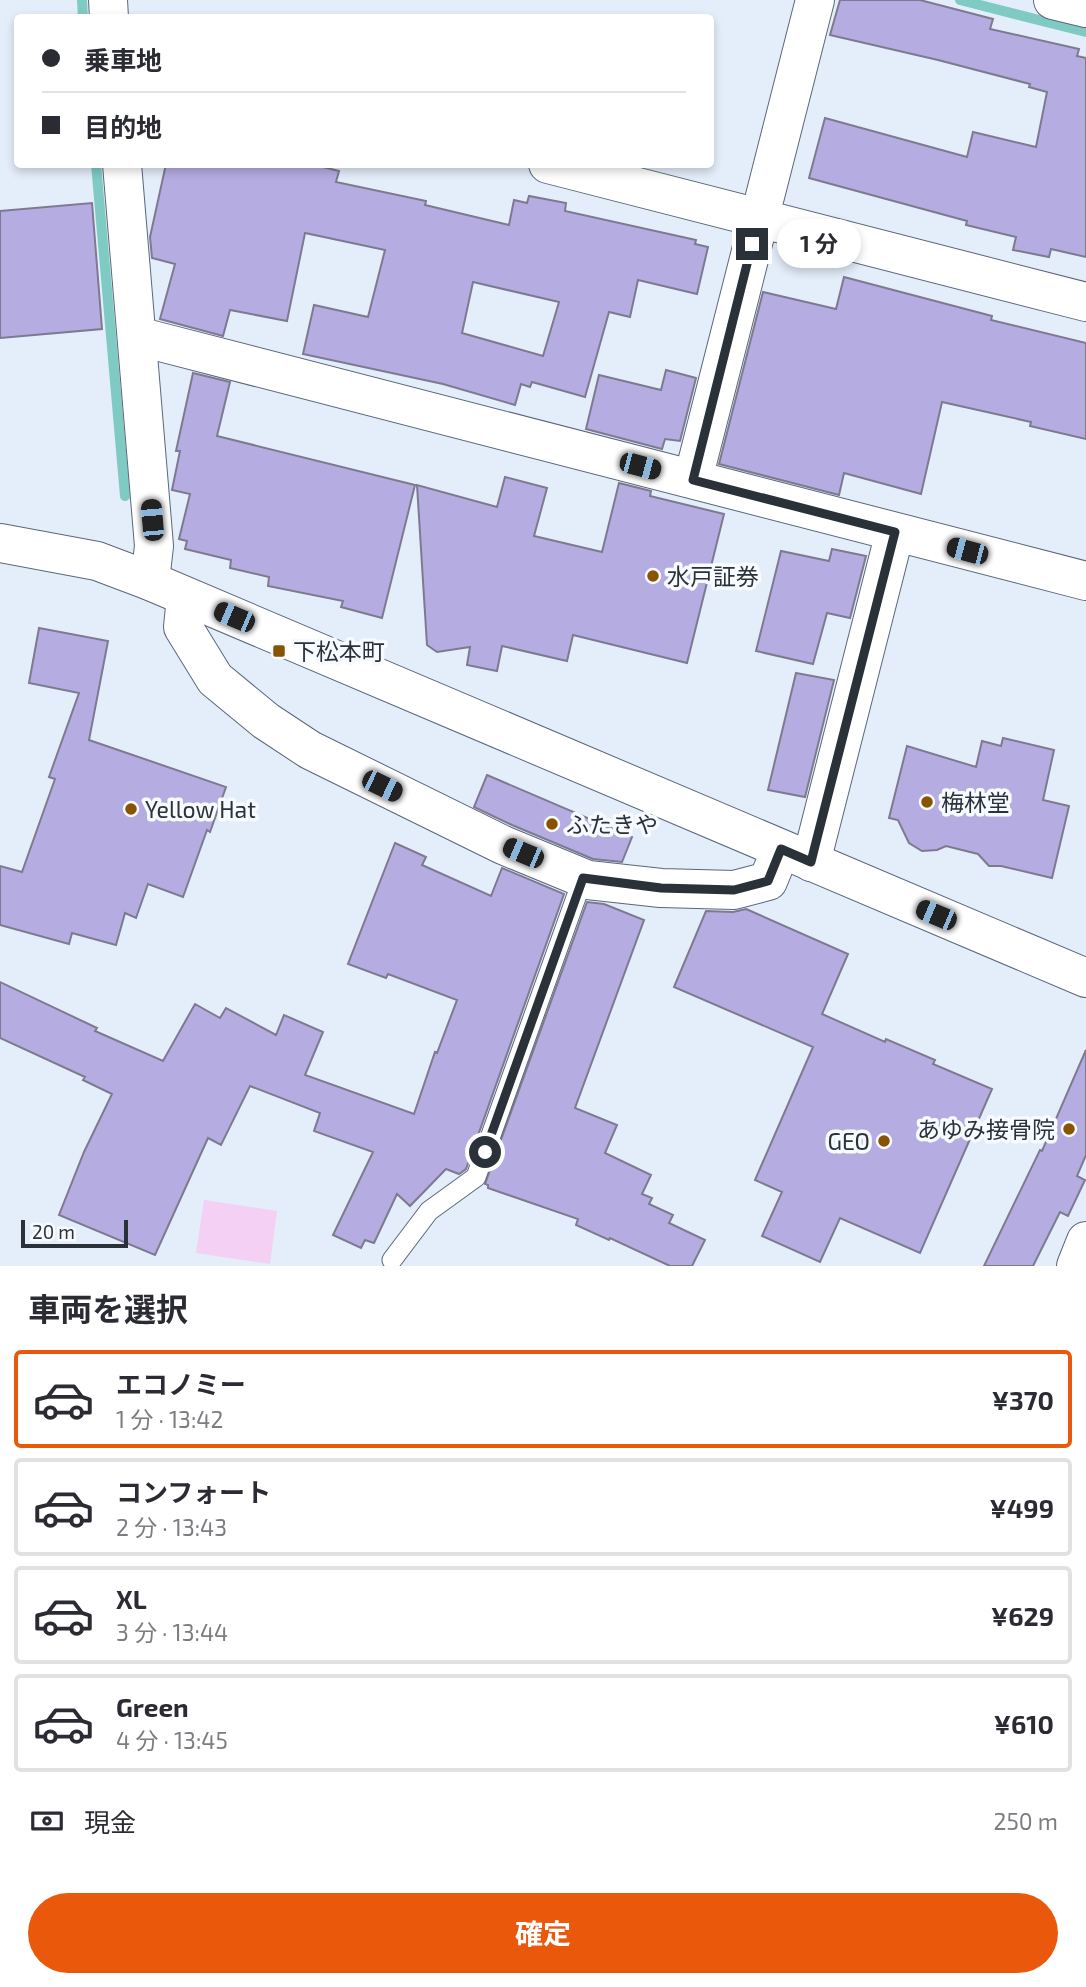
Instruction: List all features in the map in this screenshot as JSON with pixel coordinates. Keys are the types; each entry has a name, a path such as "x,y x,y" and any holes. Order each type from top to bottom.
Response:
{"street":[{"path":"693,480 815,0"},
{"path":"1053,0 1086,8"},
{"path":"122,168 154,546 150,581"},
{"path":"564,168 1086,302"},
{"path":"137,336 1086,582"},
{"path":"186,597 183,627 215,679 266,721 310,750 503,845 583,878 661,888 734,890 768,881 796,855 895,532"},
{"path":"0,542 97,561 150,581 1086,978"},
{"path":"1076,1266 1086,1241"}],"lane":[{"path":"391,1260 429,1211 477,1177 583,878"}],"shaded area":[{"path":"204,1200 277,1211 270,1264 196,1253"}],"building":[{"path":"840,0 920,0 993,19 990,29 1079,49 1077,56 1086,58 1086,257 1051,249 1049,257 1013,250 1016,237 966,225 967,221 809,178 825,118 967,157 973,132 1036,147 1047,92 1029,87 1030,84 830,35"},
{"path":"165,168 327,168 339,171 336,182 426,201 425,205 509,225 514,200 527,203 529,196 566,203 565,211 696,240 695,244 708,247 697,294 638,280 630,317 609,312 585,397 532,382 530,387 521,384 515,405 443,384 303,354 314,305 368,317 385,250 305,233 287,321 230,310 223,336 160,319 175,264 152,258 150,237","holes":["473,282 559,302 543,356 462,333"]},
{"path":"92,203 102,329 0,338 0,211"},
{"path":"844,277 992,316 991,320 1086,343 1086,439 1030,426 1031,422 942,402 921,494 844,473 839,495 719,464 763,292 836,309"},
{"path":"666,370 696,378 680,441 665,439 662,449 586,429 599,375 661,390"},
{"path":"193,373 230,382 217,436 415,485 382,618 341,607 343,601 268,586 269,577 230,568 231,560 185,549 187,541 179,539 190,494 172,490 180,451 176,451"},
{"path":"505,477 547,488 534,536 602,552 619,483 651,491 650,496 724,514 687,663 573,635 567,661 502,646 497,671 467,665 470,647 437,652 427,645 417,485 497,507"},
{"path":"832,549 866,556 850,618 827,613 813,664 756,651 781,551 829,561"},
{"path":"39,628 108,641 89,740 226,787 183,897 148,884 136,918 125,913 116,945 72,933 69,944 0,925 0,866 22,872 55,779 49,777 79,693 29,683"},
{"path":"796,673 834,680 805,797 768,790"},
{"path":"1003,738 1054,750 1043,800 1069,806 1052,878 1001,866 989,866 978,854 946,846 922,851 909,843 898,820 889,818 907,746 976,767 982,741 1001,746"},
{"name":"ふたきや","path":"487,775 632,837 622,862 593,859 474,807"},
{"path":"395,843 426,857 422,865 491,896 502,868 564,894 466,1169 459,1174 446,1169 410,1206 397,1194 374,1243 365,1240 361,1248 333,1235 373,1152 314,1131 320,1113 250,1086 221,1145 208,1138 155,1255 59,1215 84,1152 112,1094 83,1080 85,1077 0,1038 0,982 97,1028 95,1031 163,1061 195,1004 220,1018 226,1008 276,1035 284,1015 323,1032 305,1075 414,1114 435,1052 437,1053 457,1000 388,974 386,978 348,964"},
{"path":"587,902 604,904 644,920 575,1108 617,1125 605,1153 651,1175 642,1194 652,1198 649,1204 673,1215 669,1223 705,1240 692,1266 670,1266 576,1225 578,1219 488,1188 485,1184"},
{"path":"746,909 848,954 822,1014 885,1042 886,1039 935,1060 933,1064 992,1089 920,1253 840,1218 820,1262 762,1236 782,1192 755,1180 813,1047 674,987 706,911 733,912"},
{"path":"1086,1050 1086,1155 1077,1176 1085,1180 1068,1216 1060,1212 1033,1266 984,1266 1040,1150 1042,1151"}],"waterway":[{"path":"82,0 83,14"},
{"path":"960,0 1086,32"},
{"path":"96,168 125,496"}],"place":[{"name":"水戸証券","path":"653,576"},
{"name":"下松本町","path":"279,651"},
{"name":"梅林堂","path":"927,802"},
{"name":"Yellow Hat","path":"131,809"},
{"name":"ふたきや","path":"552,824"},
{"name":"あゆみ接骨院","path":"1069,1129"},
{"name":"GEO","path":"884,1141"}],"route":[{"path":"485,1152 583,878 661,888 734,890 768,881 781,849 811,862 895,532 693,480 752,244"}]}
